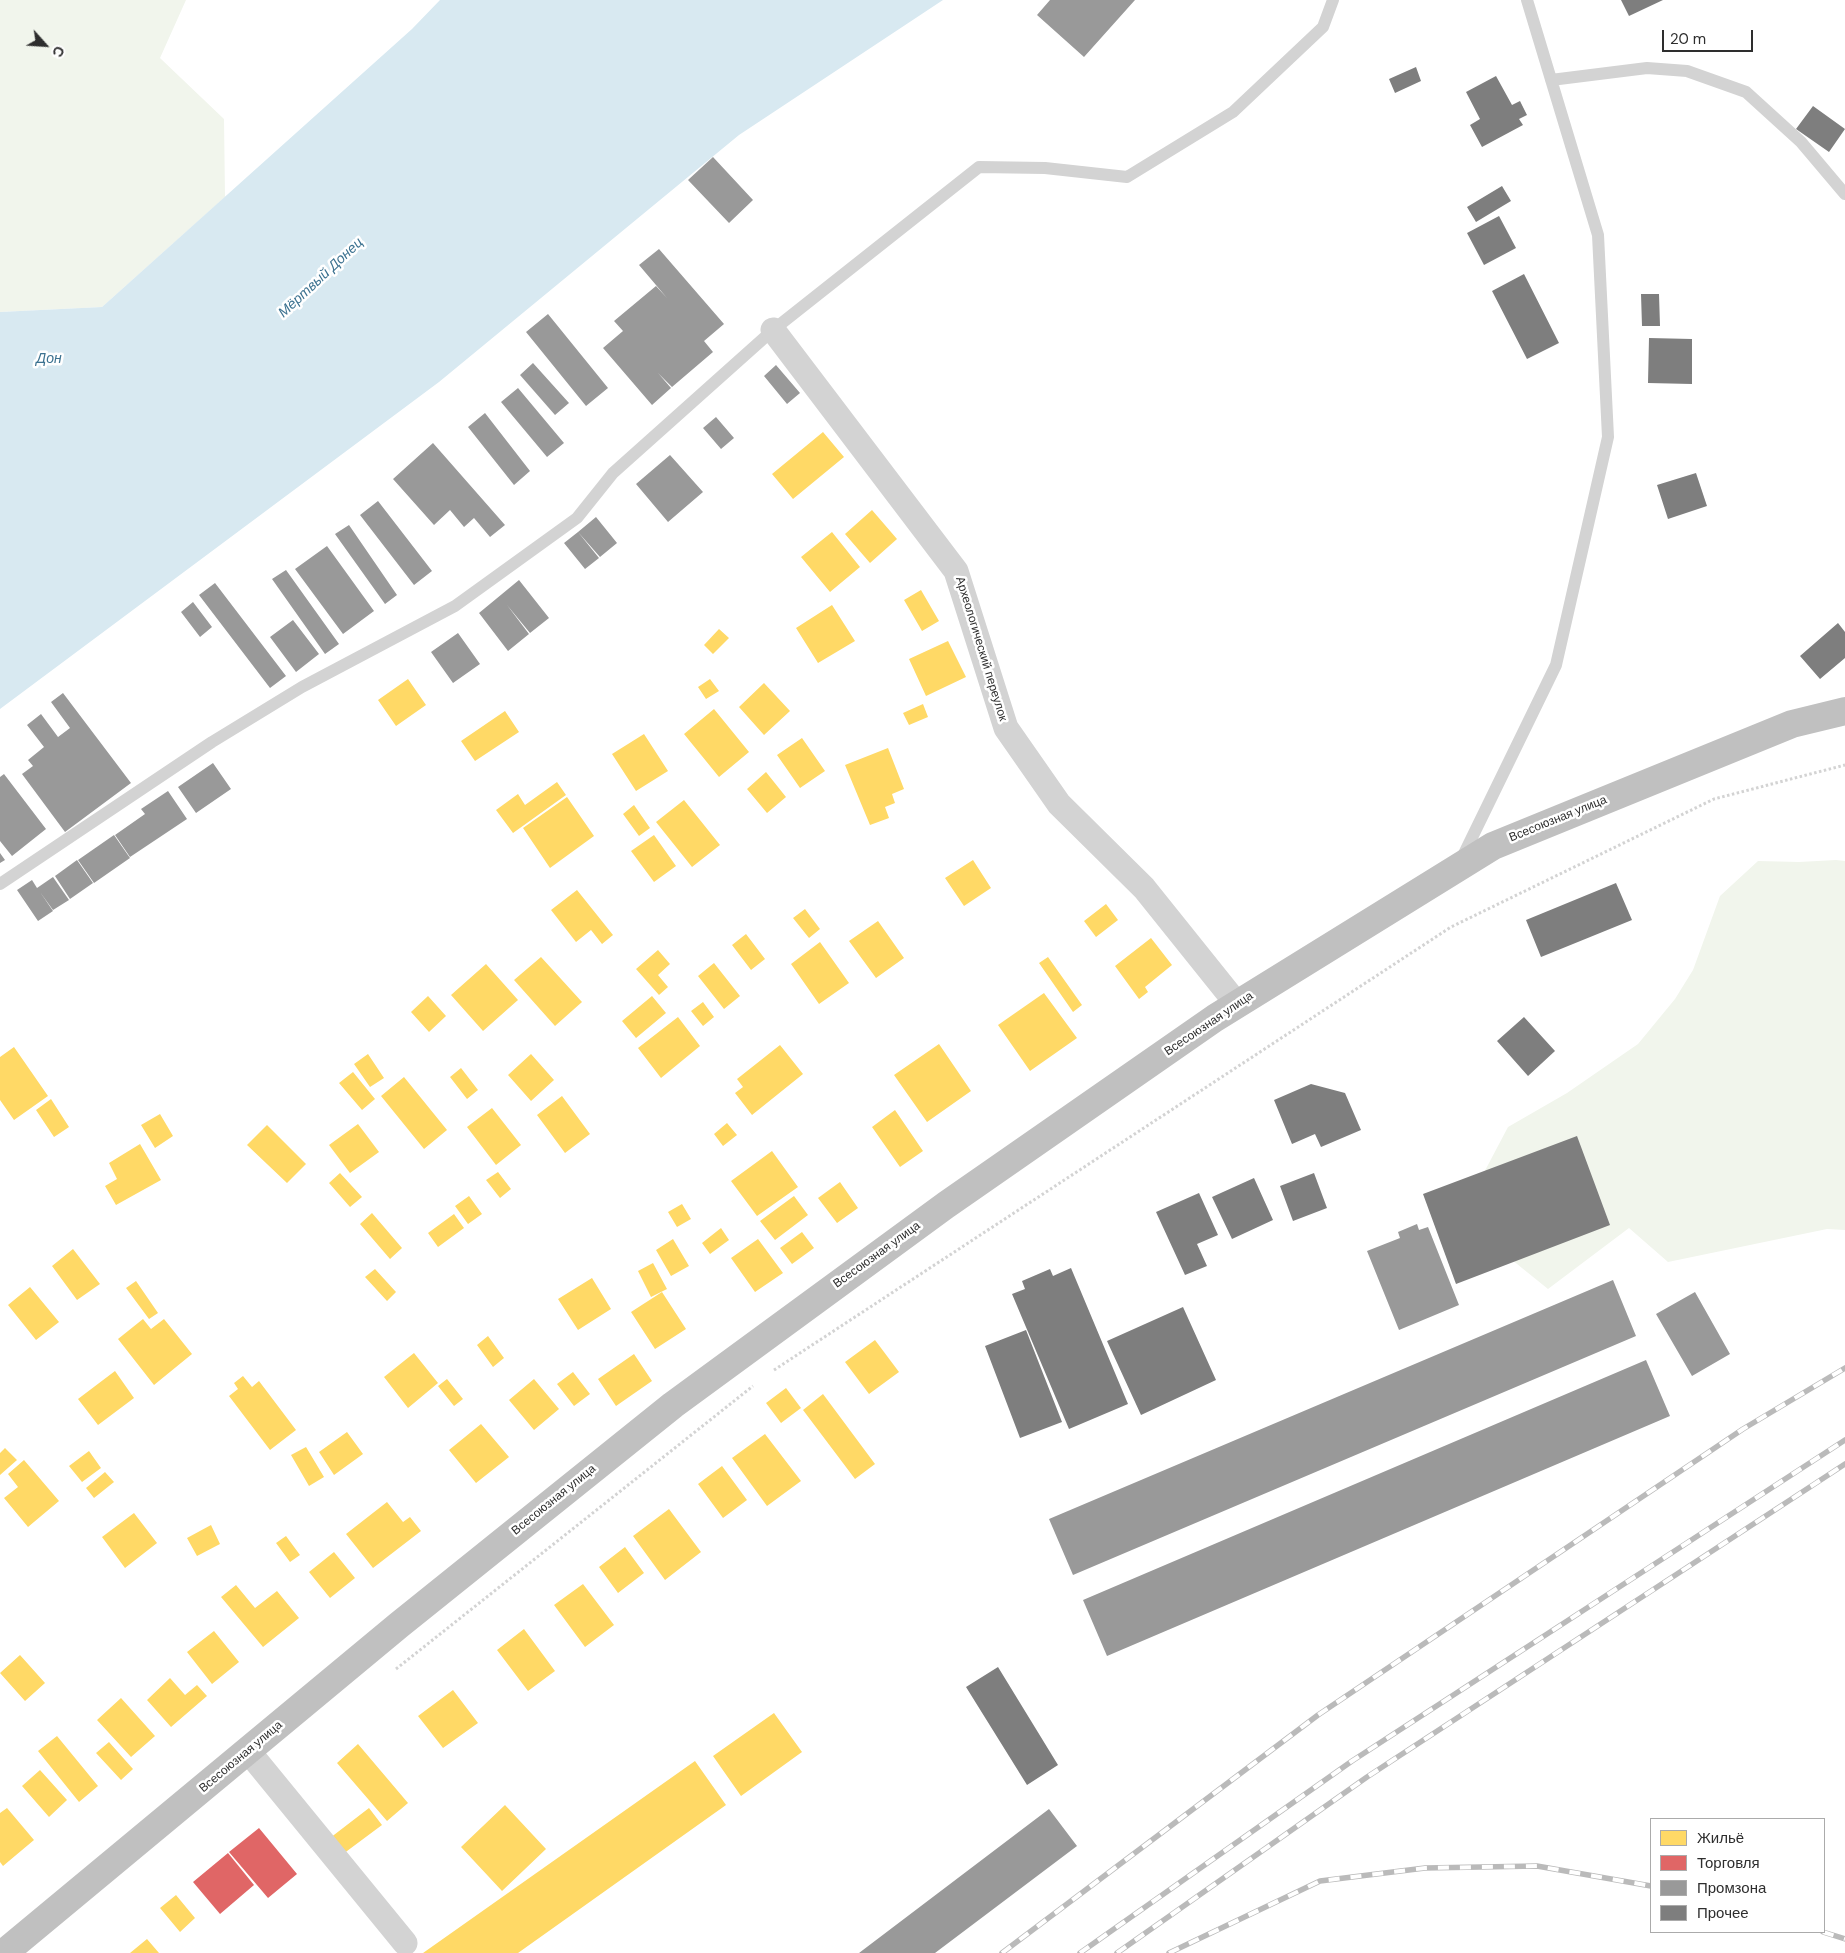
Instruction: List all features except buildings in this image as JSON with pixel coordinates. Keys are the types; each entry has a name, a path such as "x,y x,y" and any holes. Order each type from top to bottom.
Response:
{"highway":[{"name":"Всесоюзная улица","path":"4,1953 406,1619 674,1405 946,1205 1237,1004 1493,846 1792,724 1845,711"}],"street":[{"name":"Археологический переулок","path":"773,330 956,570 1006,728 1059,804 1144,888 1237,1004"},
{"path":"248,1750 405,1943"}],"lane":[{"path":"0,884 212,742 302,687 454,606 577,518 613,473 773,330 979,167 1045,168 1127,177 1233,112 1323,27 1333,0"},
{"path":"1456,869 1556,665 1608,437 1598,235 1527,0"},
{"path":"1551,80 1647,68 1688,71 1746,92 1801,142 1845,194"}],"path":[{"path":"774,1371 1451,927 1714,799 1845,765"},
{"path":"391,1673 758,1382"}],"shaded area":[{"path":"0,0 186,0 160,58 224,119 225,197 102,307 0,312"},
{"path":"1758,861 1799,862 1845,861 1845,1230 1827,1229 1668,1262 1629,1228 1548,1289 1460,1218 1508,1127 1567,1093 1638,1044 1675,999 1693,970 1720,896"}],"water":[{"path":"440,0 943,0 739,135 439,382 0,709 0,312 102,307 412,29"}],"railway":[{"path":"1002,1953 1318,1715 1743,1429 1845,1368"},
{"path":"1080,1953 1352,1761 1845,1440"},
{"path":"1117,1953 1367,1777 1845,1464"},
{"path":"1169,1953 1320,1881 1425,1868 1537,1866 1650,1886"},
{"path":"1825,1933 1845,1939"}],"water label":[{"name":"Мёртвый Донец","path":"321,278"},
{"name":"Дон","path":"49,359"}]}
